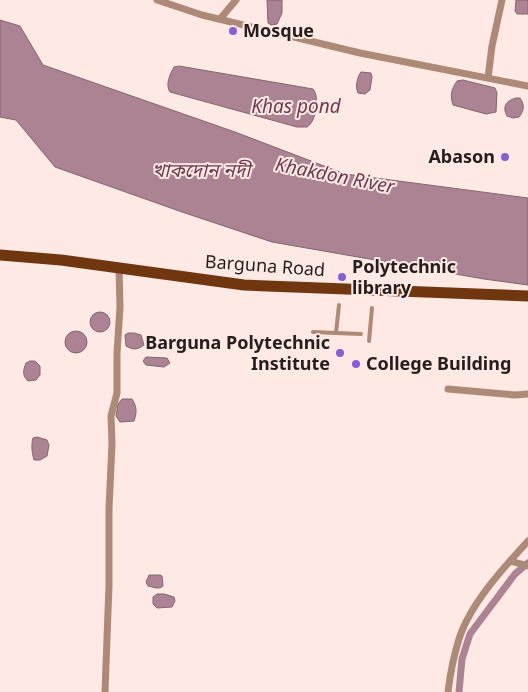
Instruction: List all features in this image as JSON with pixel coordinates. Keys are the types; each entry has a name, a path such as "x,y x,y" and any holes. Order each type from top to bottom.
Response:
{"main road":[{"name":"Barguna Road","path":"0,255 61,260 244,285 528,296"}],"street":[{"path":"157,0 220,19 360,53 528,86"},
{"path":"220,19 236,0"},
{"path":"488,78 492,46 502,0"},
{"path":"104,692 109,585 111,416 117,393 120,307 119,268"},
{"path":"448,389 515,395 528,394"},
{"path":"448,692 459,638 466,623 495,579 528,541"},
{"path":"510,561 528,566"}],"lane":[{"path":"336,333 339,305"},
{"path":"369,342 372,308"},
{"path":"313,332 361,334"}],"water":[{"path":"267,0 282,0 282,13 277,24 271,25 268,23"},
{"path":"516,0 528,0 528,14 517,14 515,11"},
{"name":"খাকদোন নদী","path":"0,20 20,26 43,65 235,132 345,174 528,198 528,285 272,242 55,167 16,120 0,117"},
{"name":"Khas pond","path":"179,66 313,89 317,103 315,115 307,127 297,127 170,92 168,83 170,76 174,67"},
{"path":"361,72 371,73 372,77 370,90 365,94 358,93 357,91 358,77"},
{"path":"463,80 495,88 497,93 496,112 486,114 453,105 452,90 457,81"},
{"path":"520,98 523,108 519,117 513,118 507,116 505,107 507,102"},
{"path":"96,312 104,312 110,318 110,326 104,332 96,332 90,326 90,318"},
{"path":"76,331 84,334 87,342 84,350 76,353 68,350 65,342 68,334"},
{"path":"128,333 141,335 144,345 135,349 126,346 125,335"},
{"path":"146,357 167,358 170,363 164,367 146,365 143,361"},
{"path":"35,361 40,366 40,375 36,380 28,381 24,371 26,363"},
{"path":"122,399 132,399 134,402 136,415 134,421 120,422 116,416 118,404"},
{"path":"37,437 47,440 49,445 47,456 40,460 34,460 32,441 33,438"},
{"path":"149,575 162,576 163,586 158,588 148,586 146,582"},
{"path":"157,594 174,597 175,601 172,607 157,608 153,604 153,597"}],"waterway":[{"path":"459,692 462,659 470,634 515,574 528,563"}],"place":[{"name":"Mosque","path":"233,31"},
{"name":"Abason","path":"505,157"},
{"name":"Polytechnic library","path":"342,277"},
{"name":"Barguna Polytechnic Institute","path":"340,353"},
{"name":"College Building","path":"356,364"}],"water label":[{"name":"Khakdon River","path":"335,175"}]}
